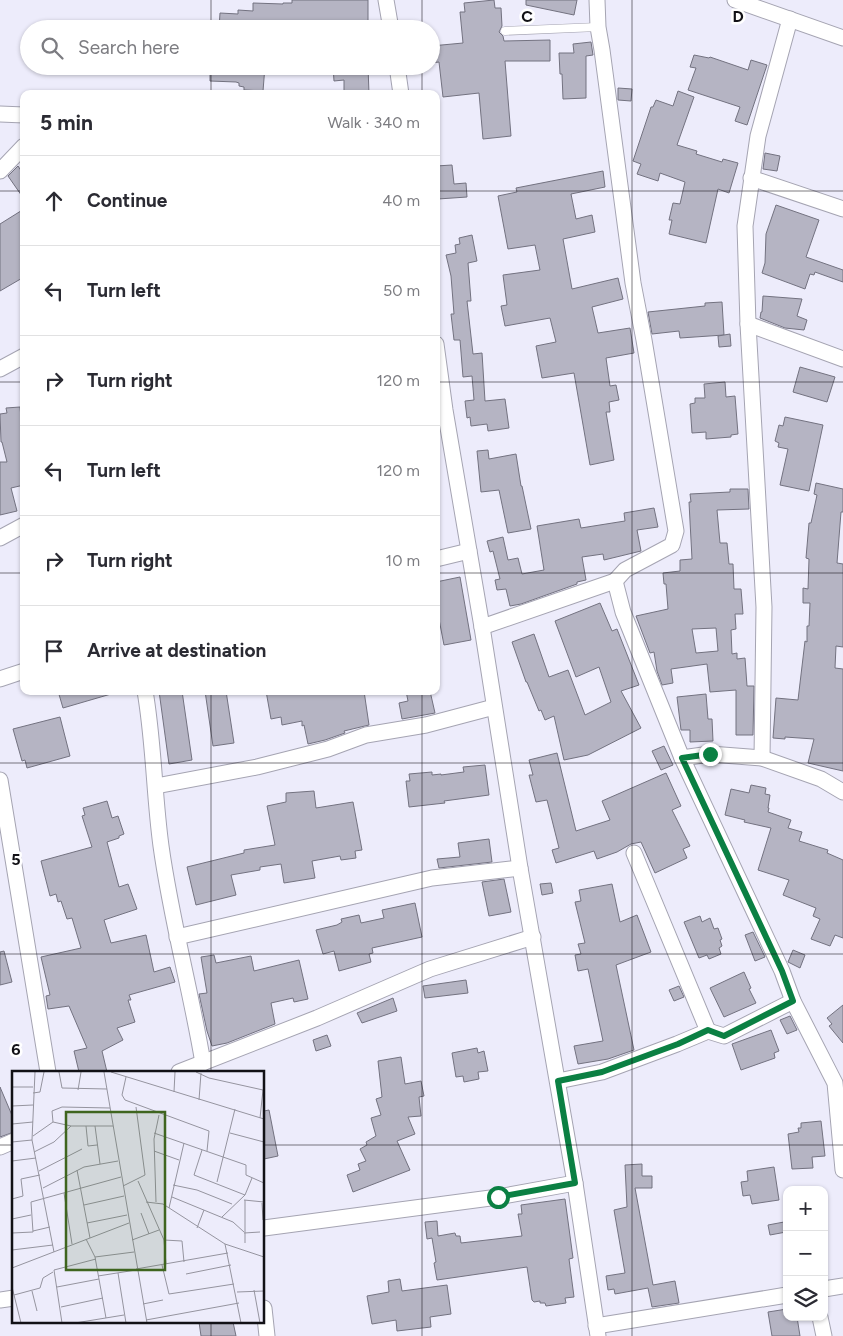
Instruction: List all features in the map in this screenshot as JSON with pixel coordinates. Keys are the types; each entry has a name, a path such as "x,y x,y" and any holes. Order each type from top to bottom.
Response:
{"street":[{"path":"386,0 389,20"},
{"path":"482,627 614,582 625,570 672,545 676,531 633,284 622,191 598,27 597,0"},
{"path":"735,0 843,38"},
{"path":"762,758 764,607 748,324 745,226 758,136 790,19"},
{"path":"398,75 400,90"},
{"path":"0,114 20,115"},
{"path":"0,171 20,150"},
{"path":"751,178 843,209"},
{"path":"748,324 843,359"},
{"path":"0,369 20,358"},
{"path":"440,398 482,627 520,868 575,1183 597,1331 783,1296"},
{"path":"0,538 20,527"},
{"path":"440,558 469,551"},
{"path":"614,582 623,612 682,758 782,971 793,1001 839,1082 843,1170"},
{"path":"0,680 20,672"},
{"path":"146,695 151,725 161,846 177,938 195,1016 202,1063"},
{"path":"156,786 257,767 328,749 366,735 426,725 494,707"},
{"path":"682,758 710,754 762,758 821,779 843,792"},
{"path":"0,780 48,1071"},
{"path":"634,853 708,1030"},
{"path":"177,938 432,878 520,868"},
{"path":"182,1071 317,1018 430,969 533,938"},
{"path":"558,1081 602,1072 678,1044 708,1030 724,1036 793,1001"},
{"path":"0,1147 12,1142"},
{"path":"265,1228 498,1197 575,1183"},
{"path":"828,1288 843,1286"},
{"path":"265,1317 267,1336"},
{"path":"821,1321 824,1336"}],"lane":[{"path":"505,32 598,27"}],"building":[{"path":"292,0 368,0 368,20 220,20 220,13 238,14 238,10 253,11 253,3 292,3"},
{"path":"494,0 495,8 501,8 502,26 499,32 503,36 504,41 550,40 550,61 505,61 511,136 483,139 479,93 443,97 440,45 463,43 460,12 465,12 464,3"},
{"path":"526,0 577,0 574,15 526,5"},
{"path":"591,42 593,55 586,56 586,98 563,99 559,53 574,53 573,44"},
{"path":"694,55 710,57 748,70 751,60 767,65 747,125 735,121 740,107 688,90 696,68 690,67"},
{"path":"210,75 264,75 263,90 244,90 244,87 239,86 239,83 236,82 210,81"},
{"path":"334,75 368,75 369,90 344,90 344,80 334,81"},
{"path":"618,88 632,89 631,101 618,100"},
{"path":"678,91 694,97 677,145 697,151 696,154 722,162 723,159 738,163 729,193 718,189 706,243 669,234 672,220 669,220 673,203 680,204 685,182 660,173 658,181 637,174 641,164 633,161 651,107 653,107 656,100 673,106"},
{"path":"765,153 780,156 777,171 763,169"},
{"path":"452,165 454,184 466,183 467,197 440,199 440,166"},
{"path":"18,166 20,169 20,193 8,176"},
{"path":"603,171 605,187 571,194 576,219 592,215 595,232 563,239 572,289 618,278 623,299 592,307 598,333 630,328 634,353 606,358 610,386 616,385 619,400 609,402 610,412 606,412 614,460 590,465 574,373 542,378 536,346 556,342 550,318 505,326 501,306 507,305 503,275 540,270 535,245 508,249 498,196 517,192 516,188"},
{"path":"776,205 819,220 806,257 843,270 843,282 815,272 814,275 810,274 805,289 762,273 765,263 766,234"},
{"path":"20,212 20,279 0,291 0,224"},
{"path":"472,235 477,261 468,263 471,301 467,301 473,354 482,353 485,401 505,399 509,428 488,431 487,424 471,426 470,417 467,418 465,401 474,400 472,376 463,377 460,340 454,340 451,314 454,314 451,276 446,255 456,253 455,245 460,244 459,238"},
{"path":"763,296 802,299 797,316 807,320 804,330 785,328 760,318"},
{"path":"722,302 724,335 680,338 679,331 652,334 648,312 705,306 705,303"},
{"path":"730,334 731,346 719,347 718,336"},
{"path":"800,367 835,377 827,402 793,392"},
{"path":"725,382 726,397 735,396 738,434 731,435 731,437 706,439 706,432 692,433 690,404 695,403 695,398 705,398 704,384"},
{"path":"20,407 20,486 11,488 17,511 0,515 0,462 7,462 1,442 0,414 7,413 6,408"},
{"path":"785,417 823,425 809,491 780,485 788,449 778,447 779,443 775,441 779,425 783,426"},
{"path":"488,450 489,459 516,454 531,529 508,533 499,490 481,492 477,451"},
{"path":"816,483 843,489 843,512 841,512 837,563 843,564 843,647 836,646 835,668 843,669 843,771 808,763 814,739 773,738 776,698 798,700 805,641 807,642 807,626 809,626 810,603 803,603 803,588 808,589 809,559 806,558 809,523 811,523 817,495 814,494"},
{"path":"730,489 748,489 749,509 717,510 720,543 727,543 729,564 733,564 734,589 741,589 743,614 735,614 736,629 731,630 732,654 737,653 737,659 745,658 747,686 754,686 753,735 736,735 736,690 710,692 707,664 671,669 673,683 662,685 657,671 654,652 650,653 636,616 668,609 663,573 680,571 680,560 692,559 690,494 730,492","holes":["716,628 718,651 696,653 692,629"]},
{"path":"654,508 658,527 637,530 641,551 604,560 603,554 582,557 586,580 521,604 510,606 506,589 497,590 495,580 500,579 493,551 490,552 487,541 503,537 508,560 518,558 522,574 544,570 537,526 579,519 581,528 625,521 624,513"},
{"path":"460,577 471,640 444,645 440,624 440,581"},
{"path":"600,603 612,631 617,629 639,685 621,691 641,728 588,755 564,760 554,716 545,720 541,710 539,711 526,682 512,642 534,634 549,677 568,670 585,715 611,702 599,667 576,677 555,621"},
{"path":"706,694 708,719 712,719 713,741 690,742 690,730 681,730 677,697"},
{"path":"59,695 108,695 63,708"},
{"path":"160,695 183,695 192,760 169,764"},
{"path":"206,695 227,695 234,743 213,746"},
{"path":"267,695 365,695 369,725 344,731 345,733 308,744 302,721 282,725 281,717 271,719"},
{"path":"407,695 431,695 435,713 402,719 399,703 408,701"},
{"path":"60,717 70,756 27,768 25,760 22,761 13,729"},
{"path":"664,746 673,765 661,770 652,751"},
{"path":"557,753 576,831 610,820 602,801 666,773 681,806 672,810 690,846 683,849 687,858 655,873 641,842 631,844 617,852 597,859 594,851 556,863 552,850 559,848 547,800 536,802 529,775 533,775 529,760"},
{"path":"485,765 489,795 409,807 406,781 410,781 409,774 432,772 432,775 441,775 464,772 463,767"},
{"path":"751,785 766,788 765,794 770,795 768,812 791,820 788,828 802,832 799,841 828,850 827,853 843,860 843,938 835,935 830,946 811,939 820,919 813,916 816,908 783,895 789,880 758,870 771,828 744,822 745,820 725,815 731,789 749,793"},
{"path":"314,791 316,808 353,802 362,850 355,851 356,858 341,860 340,856 312,861 315,878 284,883 281,864 260,867 260,870 231,875 236,895 196,905 187,867 244,853 244,850 275,845 267,806 286,802 286,793"},
{"path":"107,801 112,818 118,816 124,834 107,842 119,887 128,884 137,909 104,920 111,943 146,935 154,972 170,967 175,982 129,995 131,1000 128,1000 135,1022 117,1028 123,1040 102,1051 107,1071 79,1071 74,1051 87,1048 69,1006 48,1009 46,996 50,995 41,957 81,948 72,918 67,919 61,901 58,902 56,894 50,896 41,861 92,847 82,816 85,815 83,808"},
{"path":"489,839 492,862 439,868 437,859 460,857 458,843"},
{"path":"504,879 511,912 489,916 482,882"},
{"path":"551,883 553,893 542,895 540,884"},
{"path":"612,884 620,922 637,915 651,952 616,965 634,1050 608,1059 578,1064 574,1046 603,1041 588,969 578,971 575,955 581,954 578,944 585,943 575,902 581,901 579,890"},
{"path":"415,903 422,937 372,948 373,953 369,954 371,962 339,971 334,951 323,954 316,930 337,925 342,922 341,919 359,915 361,923 384,918 382,910"},
{"path":"700,916 702,922 710,918 714,929 718,928 722,939 720,940 722,946 719,948 721,954 709,959 707,955 699,958 684,922"},
{"path":"753,932 765,957 755,961 745,935"},
{"path":"793,950 805,955 800,968 788,962"},
{"path":"4,951 12,982 0,985 0,952"},
{"path":"214,955 216,963 251,956 254,971 299,960 308,999 294,1002 293,998 271,1003 275,1024 227,1043 212,1046 199,994 207,993 201,957"},
{"path":"744,972 756,1003 724,1017 710,988"},
{"path":"466,980 468,993 425,998 423,986"},
{"path":"679,986 684,997 674,1001 669,990"},
{"path":"393,998 397,1011 362,1023 357,1013"},
{"path":"843,1005 843,1043 829,1026 832,1024 827,1018"},
{"path":"790,1016 797,1030 787,1034 780,1020"},
{"path":"771,1030 779,1051 774,1053 775,1058 741,1070 732,1044"},
{"path":"327,1035 331,1046 316,1051 313,1040"},
{"path":"477,1048 478,1053 484,1051 488,1071 478,1072 479,1079 464,1082 463,1076 456,1077 452,1053"},
{"path":"401,1057 405,1084 421,1081 424,1096 419,1097 421,1116 408,1117 415,1134 397,1141 410,1170 353,1192 347,1175 360,1170 358,1164 366,1161 360,1149 367,1145 366,1142 376,1136 371,1118 381,1115 376,1099 382,1097 378,1061"},
{"path":"0,1087 12,1115 12,1133 0,1137"},
{"path":"269,1110 278,1156 265,1159 265,1111"},
{"path":"821,1121 825,1156 812,1157 813,1168 792,1169 788,1134 799,1132 798,1128 801,1128 801,1123"},
{"path":"642,1164 642,1176 652,1176 652,1188 635,1188 653,1285 675,1281 679,1303 652,1307 648,1288 615,1294 614,1289 608,1290 606,1276 625,1273 614,1210 627,1207 625,1165"},
{"path":"774,1167 779,1200 752,1204 750,1195 743,1196 741,1182 748,1181 747,1171"},
{"path":"565,1199 573,1258 569,1259 574,1297 565,1298 566,1303 546,1306 545,1303 540,1303 540,1301 534,1302 532,1300 527,1267 437,1280 432,1238 427,1239 425,1222 437,1221 438,1236 455,1233 456,1236 460,1236 461,1243 522,1236 518,1214 522,1214 521,1205"},
{"path":"783,1222 783,1233 770,1235 768,1225"},
{"path":"400,1279 402,1291 447,1285 451,1314 430,1317 431,1327 397,1331 396,1320 372,1324 367,1296 389,1292 388,1281"},
{"path":"783,1310 783,1321 798,1321 800,1336 772,1336 768,1312"},
{"path":"199,1324 233,1324 236,1336 201,1336"}],"route":[{"path":"498,1197 575,1183 558,1081 602,1072 678,1044 708,1030 724,1036 793,1001 782,971 682,758 710,754"}]}
